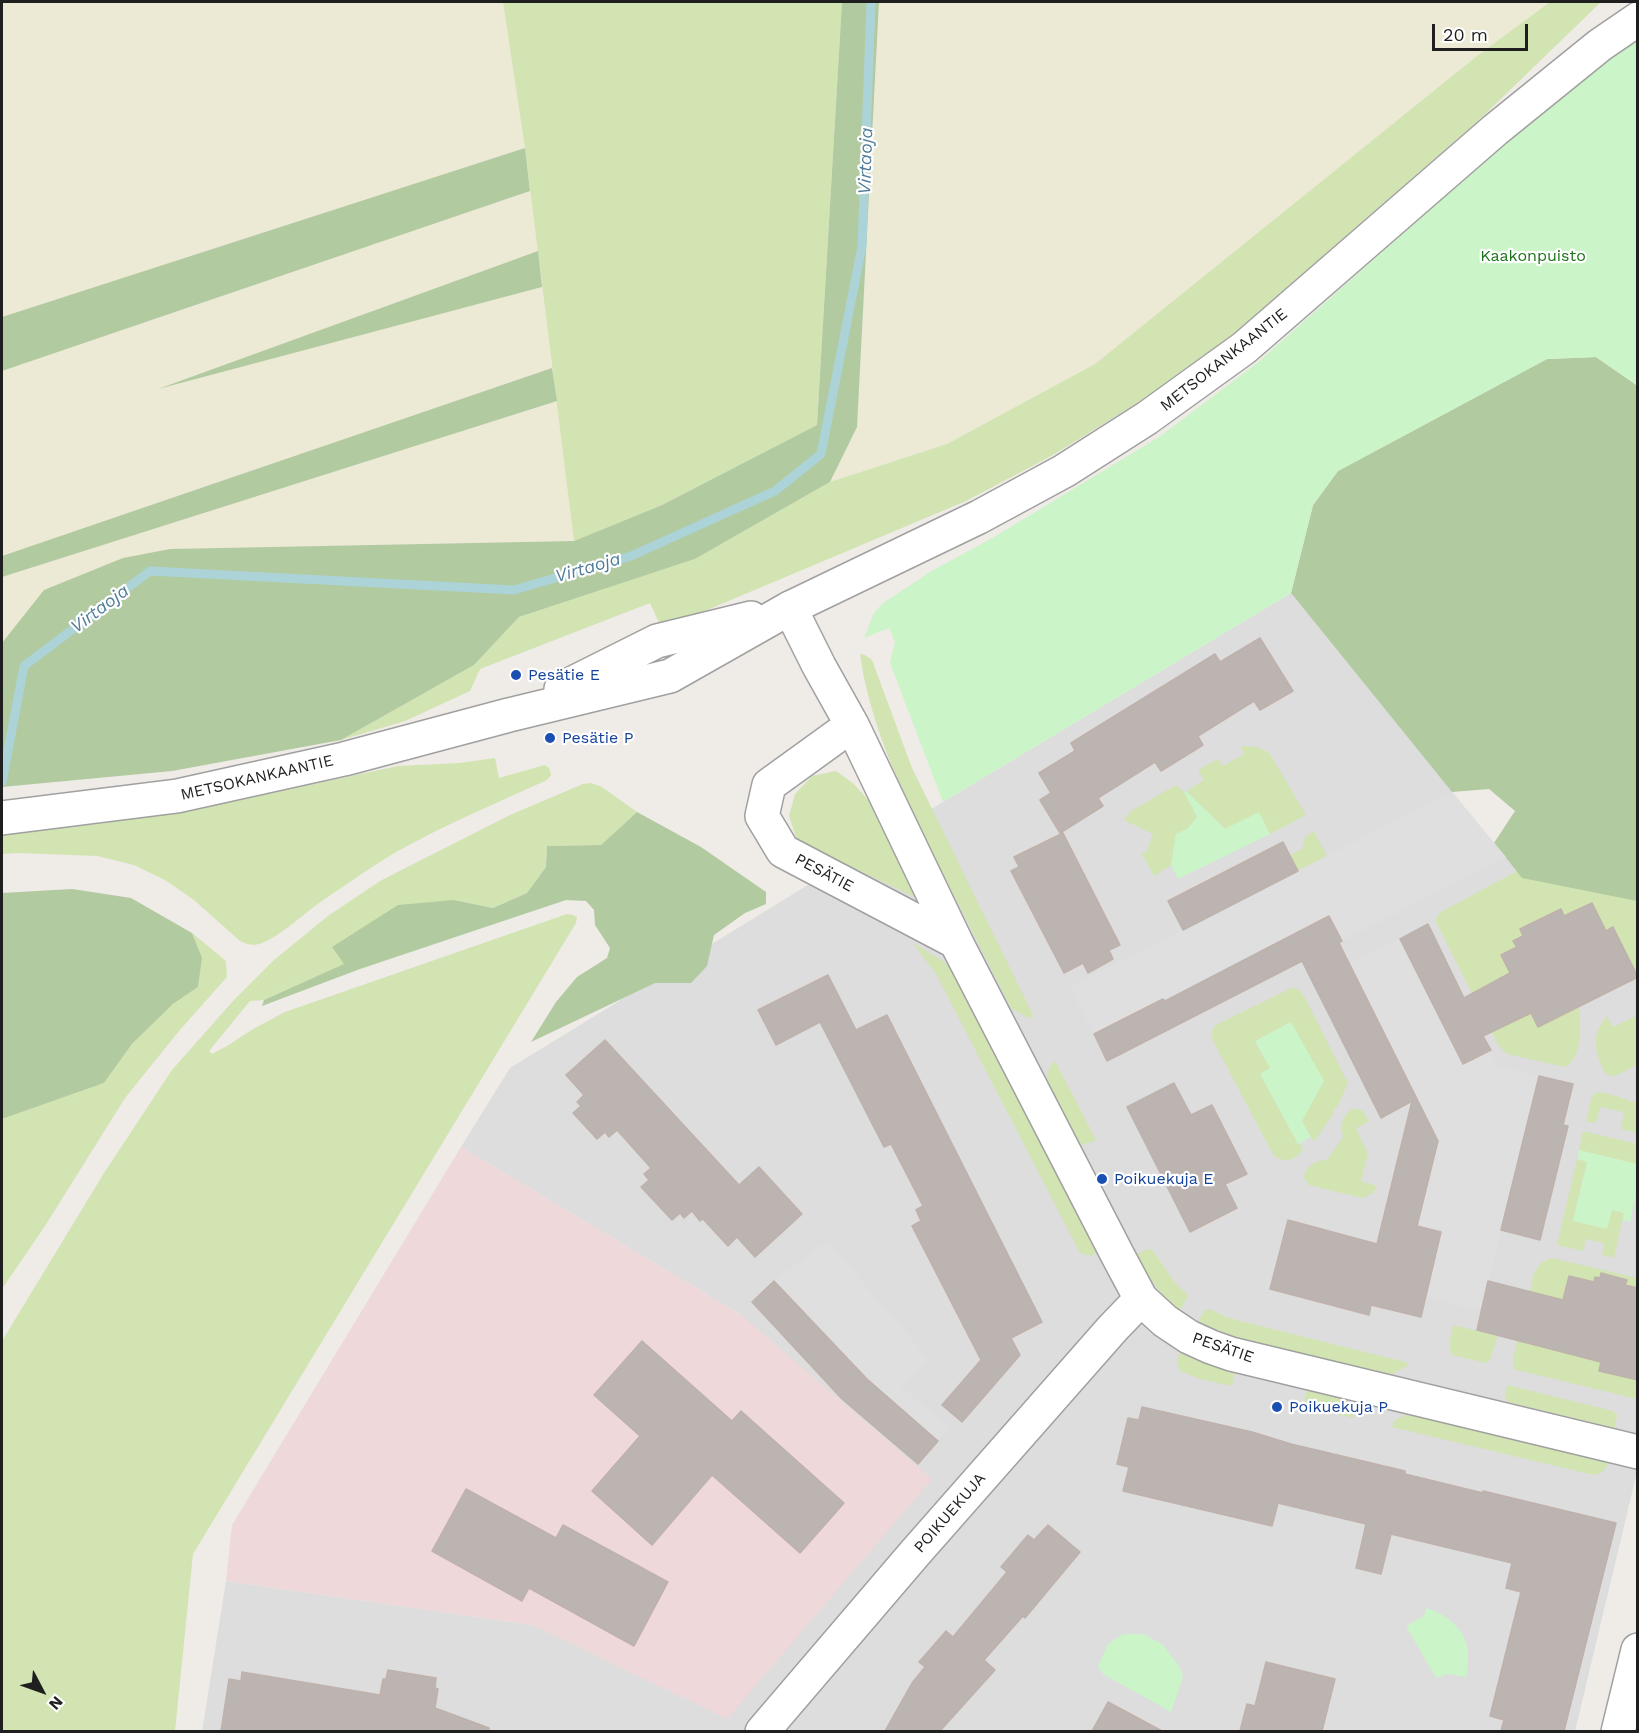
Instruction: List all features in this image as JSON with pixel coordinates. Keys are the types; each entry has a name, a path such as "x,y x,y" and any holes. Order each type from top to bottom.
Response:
{"street":[{"name":"METSOKANKAANTIE","path":"2,818 177,796 344,759 509,715 657,641 790,608 979,517 1065,471 1148,418 1244,348 1495,130 1600,45 1638,19"},
{"name":"PESÄTIE","path":"790,608 852,725 956,942 1141,1299 1165,1321 1189,1337 1231,1354 1638,1452"},
{"name":"PESÄTIE","path":"852,725 769,784 762,816 783,851 956,942"},
{"name":"POIKUEKUJA","path":"762,1731 915,1553 1141,1299"},
{"path":"1618,1731 1638,1650"}],"shaded area":[{"path":"2,2 503,2 525,148 2,317"},
{"path":"879,2 1550,2 1477,56 1095,364 947,444 830,482 857,427"},
{"path":"530,191 538,251 167,386 542,287 552,368 2,556 2,371"},
{"path":"557,401 574,541 170,549 123,558 2,643 2,577"},
{"path":"1291,593 1522,878 1637,901 1637,1472 1575,1731 202,1732 226,1581 533,1625 727,1718 741,1315 461,1147 510,1068 943,802"},
{"path":"1452,792 1506,857 1107,1061 1070,987"},
{"path":"1428,924 1498,1066 1539,1076 1481,1311 1401,1291 1438,1141 1349,964"},
{"path":"461,1147 741,1315 932,1479 727,1719 533,1625 226,1581 232,1525"},
{"path":"827,1241 930,1360 900,1385 949,1428 918,1464 840,1396 752,1302 774,1281"}],"green space":[{"path":"503,2 842,2 817,425 662,505 574,541 525,148"},
{"path":"842,2 879,2 857,427 830,482 695,559 519,617 474,665 341,740 172,771 2,787 2,643 44,590 123,558 170,549 574,541 662,505 817,425"},
{"path":"1550,2 1601,2 1479,120 1232,335 1137,403 1053,455 966,501 662,629 650,603 480,669 470,691 405,721 341,740 474,665 519,617 695,559 830,482 947,444 1095,364 1477,56"},
{"name":"Kaakonpuisto","path":"1637,40 1637,383 1635,384 1596,357 1547,359 1338,471 1313,505 1291,593 943,802 890,663 895,642 889,628 864,638 874,613 883,603 930,572 994,537 1159,437 1256,364 1505,143 1611,58"},
{"path":"525,148 530,191 2,371 2,317"},
{"path":"538,251 542,287 158,389"},
{"path":"1596,357 1635,384 1638,389 1637,901 1522,878 1494,843 1515,811 1489,789 1452,792 1291,593 1313,505 1338,471 1547,359"},
{"path":"552,368 557,401 2,577 2,556"},
{"path":"860,654 872,660 912,768 1034,1017 1028,1018 1011,1008 912,812 880,734"},
{"path":"1240,746 1256,747 1270,754 1306,815 1270,834 1259,813 1225,829 1186,791 1204,780 1198,770 1218,759 1223,766 1244,754"},
{"path":"495,758 499,778 545,765 549,768 551,775 547,780 398,851 322,901 277,935 257,945 240,941 194,900 165,880 134,865 97,856 2,854 2,835 104,823 249,798 398,766 460,763"},
{"path":"836,771 854,784 868,800 916,898 797,840 789,816 795,794 812,776"},
{"path":"591,783 602,787 637,812 601,845 547,846 546,867 527,893 493,908 454,900 332,947 345,964 264,1000 250,1001 209,1051 212,1054 285,1012 567,914 577,917 576,923 193,1554 175,1731 2,1731 2,1341 104,1173 172,1070 233,1001 274,960 328,916 380,881 510,815 583,784"},
{"path":"1176,785 1184,792 1197,817 1187,829 1176,834 1171,865 1154,876 1141,852 1146,853 1153,834 1124,820 1131,811"},
{"path":"1186,791 1225,829 1259,812 1270,834 1178,879 1171,865 1176,834 1187,829 1197,817 1184,792"},
{"path":"637,812 701,847 766,892 766,904 745,913 714,935 707,966 691,983 655,983 531,1042 556,1002 577,977 607,958 610,948 595,925 594,910 586,901 566,900 360,969 262,1006 264,1000 344,964 332,947 398,905 454,900 493,908 527,893 546,867 547,846 601,845"},
{"path":"1314,831 1327,856 1298,871 1290,855 1302,849 1305,837"},
{"path":"1517,871 1526,875 1638,890 1637,979 1631,982 1613,927 1606,931 1564,916 1560,909 1520,929 1523,936 1514,941 1517,947 1501,955 1510,973 1522,1017 1531,1013 1538,1027 1579,1006 1578,1050 1571,1063 1565,1067 1507,1054 1498,1045 1436,922 1441,912"},
{"path":"72,889 131,898 192,933 202,958 198,987 173,1004 132,1044 104,1083 2,1119 2,893"},
{"path":"192,933 226,961 227,977 179,1031 125,1098 45,1226 2,1289 2,1119 104,1083 132,1044 173,1004 198,987 201,958"},
{"path":"913,943 946,963 957,978 1096,1252 1090,1256 1080,1253 936,974"},
{"path":"1294,988 1304,996 1348,1083 1337,1107 1333,1109 1333,1114 1314,1142 1302,1121 1291,1022 1255,1042 1270,1068 1260,1074 1303,1150 1293,1158 1282,1160 1274,1156 1211,1037 1216,1025"},
{"path":"1607,1016 1613,1027 1636,1016 1637,1020 1637,1064 1614,1076 1604,1071 1597,1053 1596,1037"},
{"path":"1291,1022 1324,1081 1302,1121 1311,1137 1298,1144 1260,1074 1270,1068 1255,1041"},
{"path":"1055,1061 1096,1140 1080,1146 1046,1079 1050,1066"},
{"path":"1597,1092 1637,1103 1637,1133 1621,1129 1624,1112 1600,1107 1596,1123 1586,1121 1592,1096"},
{"path":"1355,1108 1363,1111 1369,1122 1356,1128 1368,1154 1361,1181 1377,1186 1373,1193 1362,1198 1309,1185 1304,1178 1312,1164 1327,1160 1343,1137 1342,1124 1345,1116"},
{"path":"1583,1131 1637,1144 1637,1164 1579,1150"},
{"path":"1579,1150 1637,1164 1637,1189 1630,1222 1622,1220 1624,1213 1612,1210 1607,1229 1573,1221 1587,1162 1577,1159"},
{"path":"1577,1159 1587,1162 1573,1221 1612,1210 1624,1213 1614,1258 1602,1255 1604,1243 1586,1239 1583,1251 1557,1245"},
{"path":"1149,1249 1153,1251 1176,1284 1187,1294 1180,1310 1155,1285 1136,1254"},
{"path":"1552,1258 1637,1278 1637,1288 1625,1285 1627,1280 1602,1273 1600,1278 1595,1277 1594,1282 1569,1276 1563,1300 1541,1323 1535,1345 1601,1362 1599,1371 1637,1380 1637,1399 1513,1369 1513,1358 1534,1273 1542,1262"},
{"path":"1210,1309 1236,1320 1409,1363 1391,1375 1235,1337 1216,1331 1198,1321 1204,1311"},
{"path":"1453,1325 1498,1336 1490,1360 1486,1363 1452,1355 1450,1336"},
{"path":"1180,1353 1235,1373 1232,1386 1200,1379 1180,1371 1177,1362"},
{"path":"1507,1385 1613,1411 1617,1415 1615,1428 1508,1402 1505,1398"},
{"path":"1307,1390 1344,1399 1352,1407 1353,1418 1303,1406"},
{"path":"1408,1414 1608,1462 1603,1471 1594,1475 1392,1427 1395,1420"},
{"path":"1426,1608 1448,1618 1463,1636 1468,1652 1467,1677 1447,1674 1436,1678 1406,1626 1424,1616"},
{"path":"1123,1634 1144,1634 1163,1645 1179,1666 1183,1677 1171,1712 1103,1674 1098,1666 1108,1644"}],"building":[{"path":"1260,638 1293,691 1260,710 1254,701 1198,736 1203,745 1161,771 1155,762 1098,798 1103,806 1060,833 1040,800 1051,793 1039,773 1075,751 1071,743 1215,654 1220,662"},
{"path":"1063,833 1120,945 1109,950 1113,959 1088,973 1083,963 1064,973 1011,871 1019,867 1014,857"},
{"path":"1283,842 1298,871 1183,930 1168,901"},
{"path":"1592,903 1606,931 1613,927 1638,977 1538,1027 1531,1013 1483,1036 1491,1050 1463,1064 1400,939 1428,924 1464,998 1510,973 1501,955 1517,947 1513,941 1523,936 1520,929 1561,909 1564,916"},
{"path":"1329,916 1342,941 1339,943 1438,1141 1417,1226 1441,1232 1421,1317 1371,1305 1369,1315 1270,1289 1288,1220 1377,1244 1412,1101 1381,1118 1302,961 1107,1061 1094,1034 1163,999 1165,1001"},
{"path":"828,975 856,1030 887,1015 1042,1322 1011,1338 1020,1355 962,1422 942,1405 981,1360 912,1226 921,1221 916,1210 923,1206 891,1144 884,1147 820,1022 776,1045 758,1010"},
{"path":"605,1040 739,1185 759,1167 802,1214 755,1257 737,1237 728,1246 703,1219 700,1221 692,1211 684,1218 680,1213 672,1220 641,1187 649,1180 644,1174 651,1168 617,1130 609,1137 605,1132 597,1139 573,1113 581,1106 577,1102 584,1095 566,1075"},
{"path":"1539,1076 1573,1084 1563,1125 1568,1126 1540,1240 1501,1230"},
{"path":"1174,1083 1191,1115 1212,1105 1247,1174 1225,1184 1237,1208 1190,1232 1127,1107"},
{"path":"1601,1273 1627,1280 1625,1285 1638,1288 1638,1380 1599,1371 1601,1362 1477,1330 1488,1281 1563,1300 1569,1276 1594,1282 1595,1277 1600,1278"},
{"path":"774,1281 867,1379 938,1441 918,1464 842,1399 752,1302"},
{"path":"642,1341 732,1421 741,1411 844,1503 800,1553 712,1475 652,1545 592,1491 640,1436 594,1395"},
{"path":"1142,1407 1252,1432 1291,1444 1405,1471 1405,1474 1616,1523 1564,1731 1501,1731 1504,1720 1490,1716 1521,1592 1506,1588 1512,1563 1391,1534 1381,1574 1356,1568 1366,1524 1278,1503 1272,1526 1123,1491 1129,1467 1117,1464 1128,1418 1139,1420"},
{"path":"466,1489 556,1538 563,1525 668,1582 634,1646 529,1588 522,1601 432,1551"},
{"path":"1048,1525 1080,1552 1025,1618 1023,1616 984,1660 995,1670 940,1731 885,1731 912,1683 925,1667 919,1662 946,1631 953,1637 1007,1572 1001,1567 1028,1535 1034,1540"},
{"path":"1266,1662 1335,1679 1322,1731 1240,1731 1247,1704 1255,1706"},
{"path":"388,1670 436,1678 435,1688 438,1689 435,1708 489,1728 489,1731 221,1731 229,1679 241,1681 242,1672 380,1695 383,1679 386,1679"},
{"path":"1108,1702 1162,1731 1092,1731"}],"waterway":[{"name":"Virtaoja","path":"2,782 24,666 150,571 514,590 631,556 775,491 821,454 862,246 871,2"}],"place":[{"name":"Pesätie E","path":"516,675"},
{"name":"Pesätie P","path":"550,738"},
{"name":"Poikuekuja E","path":"1102,1179"},
{"name":"Poikuekuja P","path":"1277,1407"}]}
